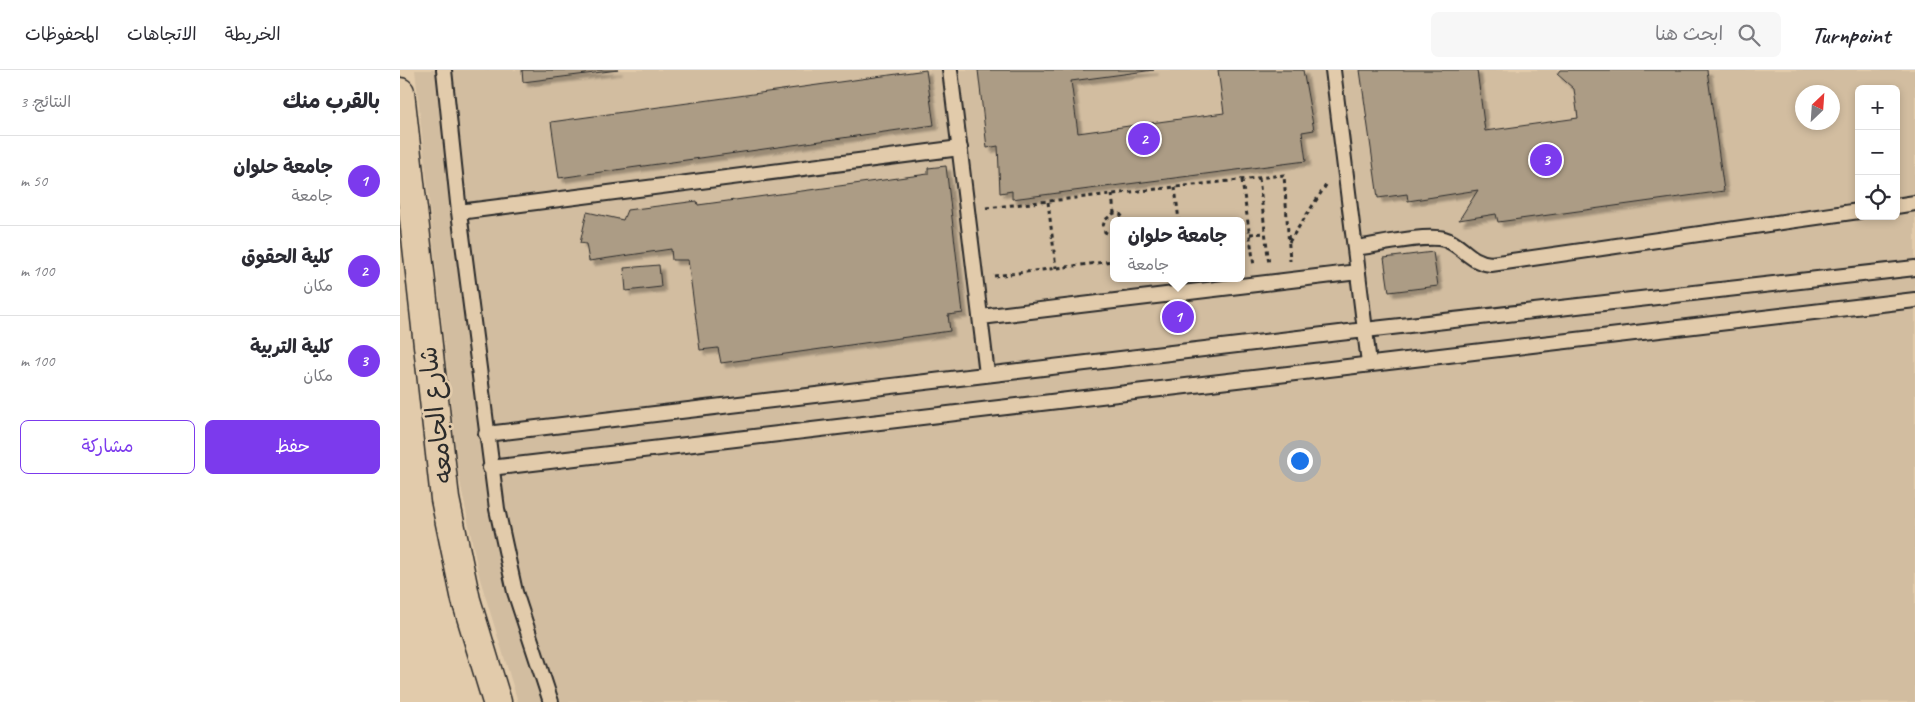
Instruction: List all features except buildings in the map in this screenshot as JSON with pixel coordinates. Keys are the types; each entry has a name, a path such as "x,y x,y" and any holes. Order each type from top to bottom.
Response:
{"street":[{"name":"شارع الجامعه","path":"400,92 445,499 466,600 497,702"}],"lane":[{"path":"444,70 490,468 515,592 551,702"},
{"path":"950,70 988,374"},
{"path":"1333,70 1369,363"},
{"path":"459,212 960,148"},
{"path":"1900,205 1915,203"},
{"path":"1355,248 1436,238 1452,242 1474,260 1490,264 1855,212"},
{"path":"486,434 1365,330 1915,268"},
{"path":"981,317 1358,272"},
{"path":"490,468 1915,300"}],"path":[{"path":"1289,242 1344,156"},
{"path":"968,210 1284,175 1291,280"},
{"path":"1259,178 1271,283"},
{"path":"1242,180 1256,284"},
{"path":"1175,187 1179,217"},
{"path":"1112,194 1114,213"},
{"path":"1048,202 1056,268"},
{"path":"1110,235 1105,232 1103,226 1108,215 1114,213 1120,214 1123,217"},
{"path":"1250,234 1266,233"},
{"path":"1245,245 1251,244"},
{"path":"976,278 1110,261"}],"shaded area":[{"path":"415,70 1915,70 1915,702 518,702 479,576 458,471"}],"place":[{"name":"كلية الحقوق","path":"1144,139"},
{"name":"كلية التربية","path":"1546,160"},
{"name":"جامعة حلوان","path":"1178,317"}]}
